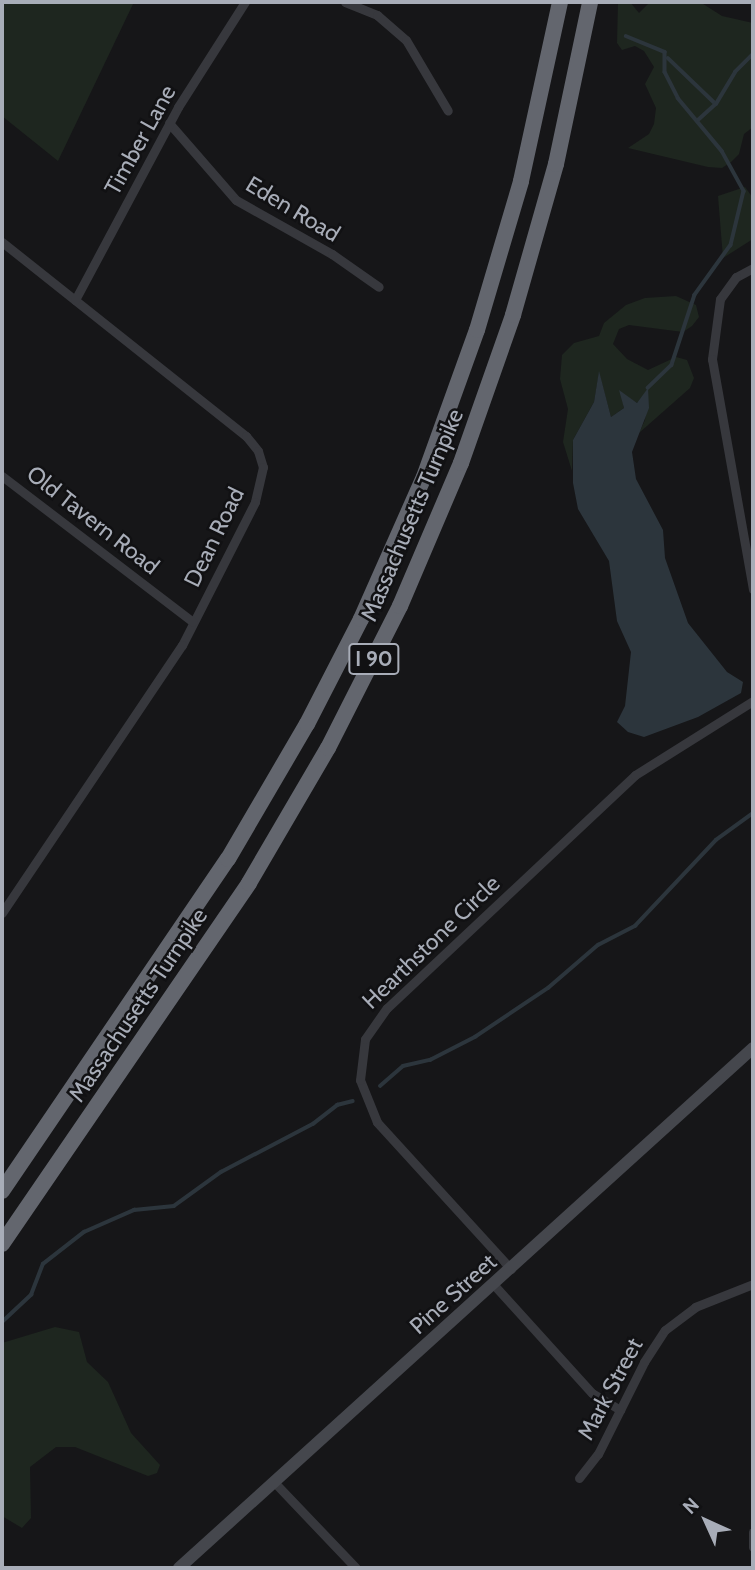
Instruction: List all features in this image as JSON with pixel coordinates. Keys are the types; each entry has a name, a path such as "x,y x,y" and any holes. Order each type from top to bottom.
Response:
{"highway":[{"name":"Massachusetts Turnpike","path":"2,1191 228,859 307,724 372,596 424,477 485,306 531,143 560,2"},
{"name":"Massachusetts Turnpike","path":"2,1244 248,883 322,759 394,618 447,499 513,315 556,164 590,2"}],"main road":[{"name":"Pine Street","path":"179,1568 753,1048"}],"street":[{"name":"Timber Lane","path":"75,300 169,123 245,2"},
{"path":"345,2 377,15 406,40 448,111"},
{"name":"Eden Road","path":"169,123 236,200 332,254 379,287"},
{"name":"Dean Road","path":"2,242 246,436 262,459 262,484 255,502 193,622 162,676 108,750 2,913"},
{"path":"753,268 736,277 720,299 712,359 753,589"},
{"name":"Old Tavern Road","path":"2,476 193,622"},
{"name":"Hearthstone Circle","path":"511,1269 374,1116 360,1080 365,1039 387,1008 635,775 753,701"},
{"name":"Mark Street","path":"579,1478 593,1463 650,1349 674,1322 707,1301 753,1284"},
{"path":"494,1285 593,1393 620,1410"},
{"path":"275,1483 356,1568"},
{"path":"753,1532 753,1547"}],"shaded area":[{"path":"2,2 134,2 58,161 2,116"},
{"path":"618,2 630,2 639,13 650,2 700,2 722,16 753,23 753,127 744,134 739,154 722,168 628,148 649,134 654,124 656,108 645,84 654,67 644,51 635,46 622,50 617,43"},
{"path":"745,187 753,198 753,239 723,258 718,196"},
{"path":"676,296 696,305 699,317 692,326 683,332 629,325 619,329 613,344 627,359 648,370 676,357 687,360 694,378 690,388 639,433 645,420 648,390 637,403 621,393 624,408 611,417 599,373 594,402 573,440 572,471 563,442 568,409 560,379 562,355 574,343 599,336 604,323 626,305 645,298"},
{"path":"599,371 611,417 624,408 619,390 637,403 648,388 649,408 632,452 636,479 663,530 665,558 688,623 727,672 743,682 741,693 698,717 644,737 628,732 617,722 625,706 631,652 617,621 609,561 578,509 573,483 573,440 594,402"},
{"path":"55,1327 79,1332 87,1362 108,1382 131,1433 160,1465 157,1473 148,1476 75,1447 56,1447 30,1467 31,1518 22,1528 2,1516 2,1343"}],"waterway":[{"path":"626,36 665,52 665,72 678,98 722,151 744,191 731,245 695,295 672,365 648,388"},
{"path":"698,120 716,104 735,72 753,54"},
{"path":"668,58 716,104"},
{"path":"380,1086 403,1066 430,1060 475,1037 548,988 598,945 635,926 716,840 753,813"},
{"path":"2,1322 31,1295 43,1264 84,1232 134,1210 174,1206 221,1172 313,1124 337,1105 353,1101"}]}
